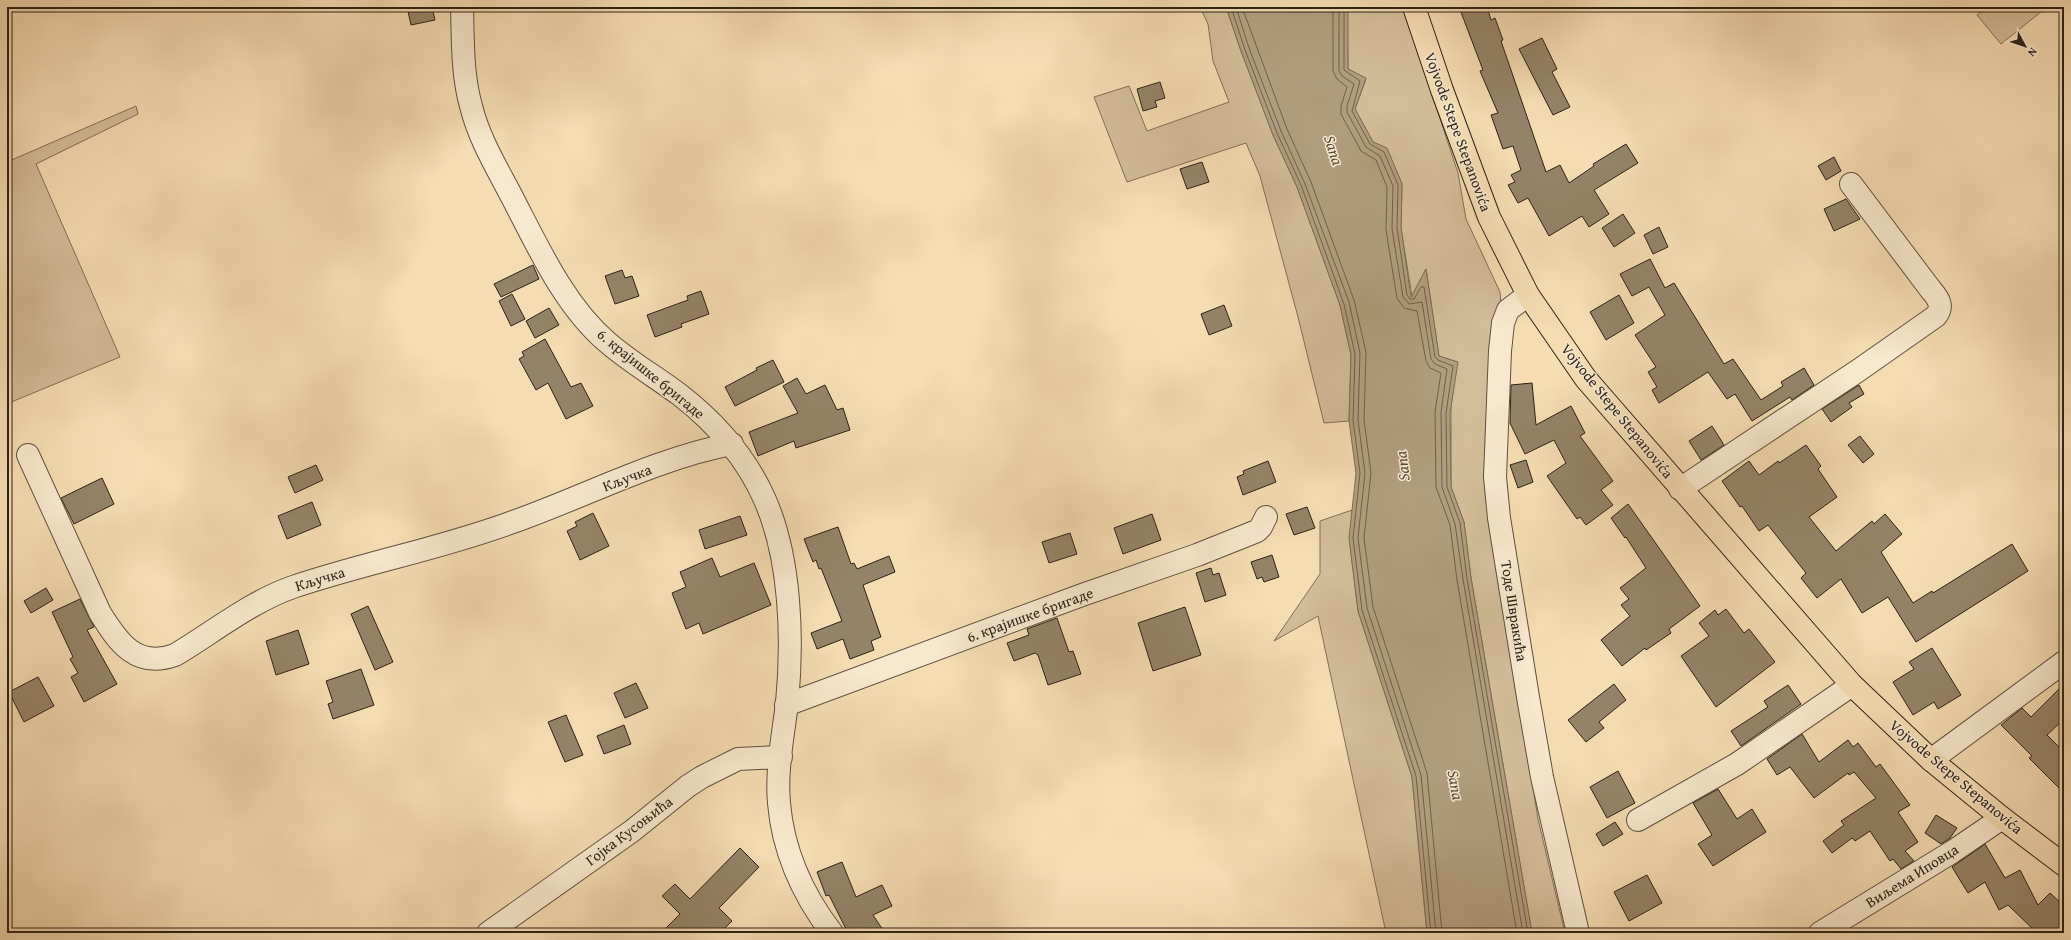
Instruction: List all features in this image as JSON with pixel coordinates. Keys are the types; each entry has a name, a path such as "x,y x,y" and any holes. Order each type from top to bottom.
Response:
{"main road":[{"name":"Vojvode Stepe Stepanovića","path":"1414,7 1442,90 1489,217 1528,295 1586,379 1680,489 1852,685 1931,760 2002,818 2064,865"}],"street":[{"name":"6. крајишке бригаде","path":"462,7 462,59 473,113 492,159 558,281 590,326 607,342 683,398 732,444 765,499 782,556 789,631 786,705 781,757 779,802 787,846 804,890 832,933"},
{"path":"1680,489 1859,370 1936,316 1939,312 1940,303 1932,290 1851,184"},
{"name":"Тоде Швракића","path":"1528,295 1508,310 1504,323 1500,351 1496,478 1499,518 1542,777 1578,933"},
{"name":"Кључка","path":"28,455 100,613 108,626 116,638 134,654 142,658 164,659 181,651 264,601 292,588 319,578 453,542 511,523 692,453 732,444"},
{"name":"6. крајишке бригаде","path":"786,705 1082,595 1197,555 1257,531 1261,527 1266,517"},
{"path":"1931,760 2064,662"},
{"path":"1638,820 1737,764 1852,685"},
{"name":"Гојка Кусоњића","path":"488,933 632,831 697,780 738,759 781,757"},
{"name":"Виљема Иповца","path":"1820,933 1952,852 2002,818"}],"shaded area":[{"path":"1200,7 1226,7 1273,135 1297,187 1340,305 1351,355 1349,421 1324,423 1298,317 1260,176 1246,143 1127,182 1094,97 1129,86 1147,131 1229,102 1213,61 1208,24"},
{"path":"1347,7 1403,7 1458,173 1466,219 1500,292 1501,305 1493,417 1513,662 1538,819 1565,933 1532,933 1471,578 1464,522 1451,487 1451,406 1457,362 1439,356 1426,269 1412,297 1401,228 1402,184 1387,149 1373,142 1355,109 1366,79 1348,69"},
{"path":"1988,7 2047,7 2001,44 1977,15"},
{"path":"136,106 138,114 36,164 120,357 9,403 7,400 7,162"},
{"path":"1352,510 1350,545 1358,611 1412,777 1427,933 1386,933 1318,616 1274,641 1320,574 1320,521"}],"water":[{"name":"Sana","path":"1226,7 1348,8 1348,69 1366,78 1355,109 1373,142 1387,148 1402,184 1401,228 1411,297 1426,269 1439,356 1458,362 1450,413 1451,487 1464,522 1471,578 1532,933 1427,933 1412,777 1358,611 1349,538 1356,473 1349,421 1351,355 1340,305 1297,187 1273,135"}],"building":[{"path":"407,7 432,7 435,20 411,25"},
{"path":"1459,7 1487,7 1491,20 1495,18 1503,40 1501,41 1546,172 1560,165 1569,183 1594,166 1593,164 1626,144 1638,163 1594,190 1609,214 1589,227 1582,216 1549,236 1528,198 1518,203 1508,185 1515,182 1511,175 1521,170 1513,146 1503,149 1491,115 1498,113 1480,71 1483,70"},
{"path":"1542,38 1557,69 1552,72 1570,107 1553,115 1519,49"},
{"path":"1160,82 1165,98 1155,101 1157,107 1143,111 1137,89"},
{"path":"1834,157 1841,171 1826,180 1818,166"},
{"path":"1202,162 1209,182 1187,189 1180,169"},
{"path":"1846,199 1860,219 1834,231 1824,209"},
{"path":"1623,214 1635,233 1614,247 1602,228"},
{"path":"1659,227 1668,247 1653,254 1644,235"},
{"path":"1650,259 1665,288 1674,283 1724,364 1733,359 1761,400 1783,386 1781,382 1804,368 1814,385 1792,400 1790,397 1752,421 1735,394 1727,399 1708,372 1659,403 1652,390 1657,387 1648,372 1656,367 1635,335 1665,315 1649,287 1632,296 1620,274"},
{"path":"533,265 539,279 501,297 494,284"},
{"path":"622,270 625,278 632,276 639,296 615,304 605,276"},
{"path":"701,291 709,314 681,324 682,327 655,337 647,315 688,300 687,296"},
{"path":"512,294 525,319 511,326 499,301"},
{"path":"1619,295 1634,323 1606,340 1590,312"},
{"path":"1224,305 1232,326 1209,335 1201,314"},
{"path":"549,308 559,325 535,338 526,321"},
{"path":"545,339 571,387 581,383 593,406 566,419 548,383 536,390 519,359 524,356 522,352"},
{"path":"773,360 784,382 735,406 725,387 757,370 756,368"},
{"path":"797,378 806,394 825,385 837,410 843,408 850,430 796,448 794,441 758,456 749,432 798,413 783,386"},
{"path":"1532,383 1536,425 1571,406 1585,433 1580,436 1613,481 1601,490 1613,505 1586,525 1580,517 1577,519 1547,476 1566,463 1554,440 1525,454 1510,423 1511,385"},
{"path":"1859,385 1864,394 1849,403 1852,407 1831,422 1822,409"},
{"path":"1712,426 1724,445 1701,460 1689,441"},
{"path":"1860,436 1874,454 1863,463 1848,445"},
{"path":"1806,445 1821,466 1818,469 1837,497 1809,517 1836,551 1872,521 1874,524 1885,514 1902,534 1881,552 1913,603 1932,591 1933,593 2012,544 2028,571 1916,642 1888,597 1862,613 1841,579 1817,598 1801,578 1806,573 1768,525 1759,531 1742,506 1740,507 1722,481 1749,461 1759,475 1778,461 1779,463"},
{"path":"1526,460 1533,482 1518,488 1510,465"},
{"path":"1268,461 1276,482 1243,495 1237,477 1244,474 1243,471"},
{"path":"316,465 323,480 295,493 288,477"},
{"path":"102,478 114,504 74,524 61,498"},
{"path":"312,502 321,525 287,539 278,516"},
{"path":"1628,504 1700,606 1669,629 1671,633 1646,650 1645,648 1622,666 1601,640 1630,616 1621,605 1629,599 1620,588 1646,568 1626,537 1625,538 1611,518"},
{"path":"1307,507 1315,528 1294,535 1286,514"},
{"path":"593,513 609,546 580,560 567,531 577,526 575,522"},
{"path":"1152,514 1161,540 1123,554 1114,528"},
{"path":"740,516 747,535 705,549 699,530"},
{"path":"838,527 851,564 854,563 857,569 889,556 895,572 863,585 881,637 871,641 874,650 850,659 843,639 817,649 811,633 842,621 821,568 819,569 816,560 813,562 804,539"},
{"path":"1070,533 1077,554 1049,563 1042,542"},
{"path":"1272,555 1279,577 1264,582 1262,577 1257,579 1251,562"},
{"path":"712,558 720,577 754,563 771,605 703,634 699,623 686,629 672,593 686,587 680,572"},
{"path":"1211,568 1213,575 1219,573 1226,595 1205,602 1196,573"},
{"path":"46,588 53,600 31,613 24,601"},
{"path":"80,599 94,627 87,630 117,684 84,702 71,677 78,673 70,659 73,657 52,612"},
{"path":"368,606 393,662 375,670 351,614"},
{"path":"1185,607 1201,655 1153,671 1138,623"},
{"path":"1726,609 1744,633 1749,629 1775,662 1716,707 1681,656 1709,636 1699,623 1715,610 1718,615"},
{"path":"1057,618 1069,652 1073,651 1081,674 1048,685 1038,655 1035,653 1014,661 1007,643 1029,635 1027,629"},
{"path":"298,630 309,664 276,675 266,641"},
{"path":"1932,648 1961,695 1938,709 1934,702 1913,715 1893,682 1914,669 1909,662"},
{"path":"361,669 374,705 333,719 328,704 333,702 326,681"},
{"path":"38,677 54,706 24,722 9,692"},
{"path":"636,683 648,708 625,718 614,693"},
{"path":"1614,684 1626,700 1599,722 1604,728 1586,742 1568,720"},
{"path":"2064,684 2064,719 2047,735 2064,752 2064,793 2029,758 2032,756 2001,725 2022,708 2031,717"},
{"path":"1788,685 1801,704 1741,746 1731,731 1768,707 1764,701"},
{"path":"566,715 583,755 565,762 548,722"},
{"path":"624,725 631,744 604,754 597,736"},
{"path":"1802,734 1819,762 1848,740 1853,747 1858,743 1876,767 1880,764 1910,805 1898,812 1918,842 1905,851 1914,861 1901,869 1893,859 1890,861 1870,831 1855,841 1852,838 1832,853 1823,841 1844,825 1841,821 1876,798 1854,772 1849,775 1848,773 1814,798 1790,767 1777,775 1767,759"},
{"path":"1618,771 1635,803 1607,818 1590,787"},
{"path":"1718,789 1737,819 1752,809 1766,832 1713,866 1698,844 1712,835 1693,803"},
{"path":"1936,815 1957,828 1950,838 1941,844 1925,833"},
{"path":"1615,822 1623,834 1603,846 1596,834"},
{"path":"1985,844 2005,878 2020,870 2038,905 2050,893 2064,906 2064,926 2057,933 2037,933 2008,905 1999,910 1985,882 1968,893 1952,867"},
{"path":"740,848 759,867 719,908 732,921 720,933 661,933 680,914 662,896 675,884 690,899"},
{"path":"842,862 856,897 882,885 892,906 873,915 885,933 848,933 829,895 826,896 817,872"},
{"path":"1647,875 1662,903 1629,921 1614,892"}]}
